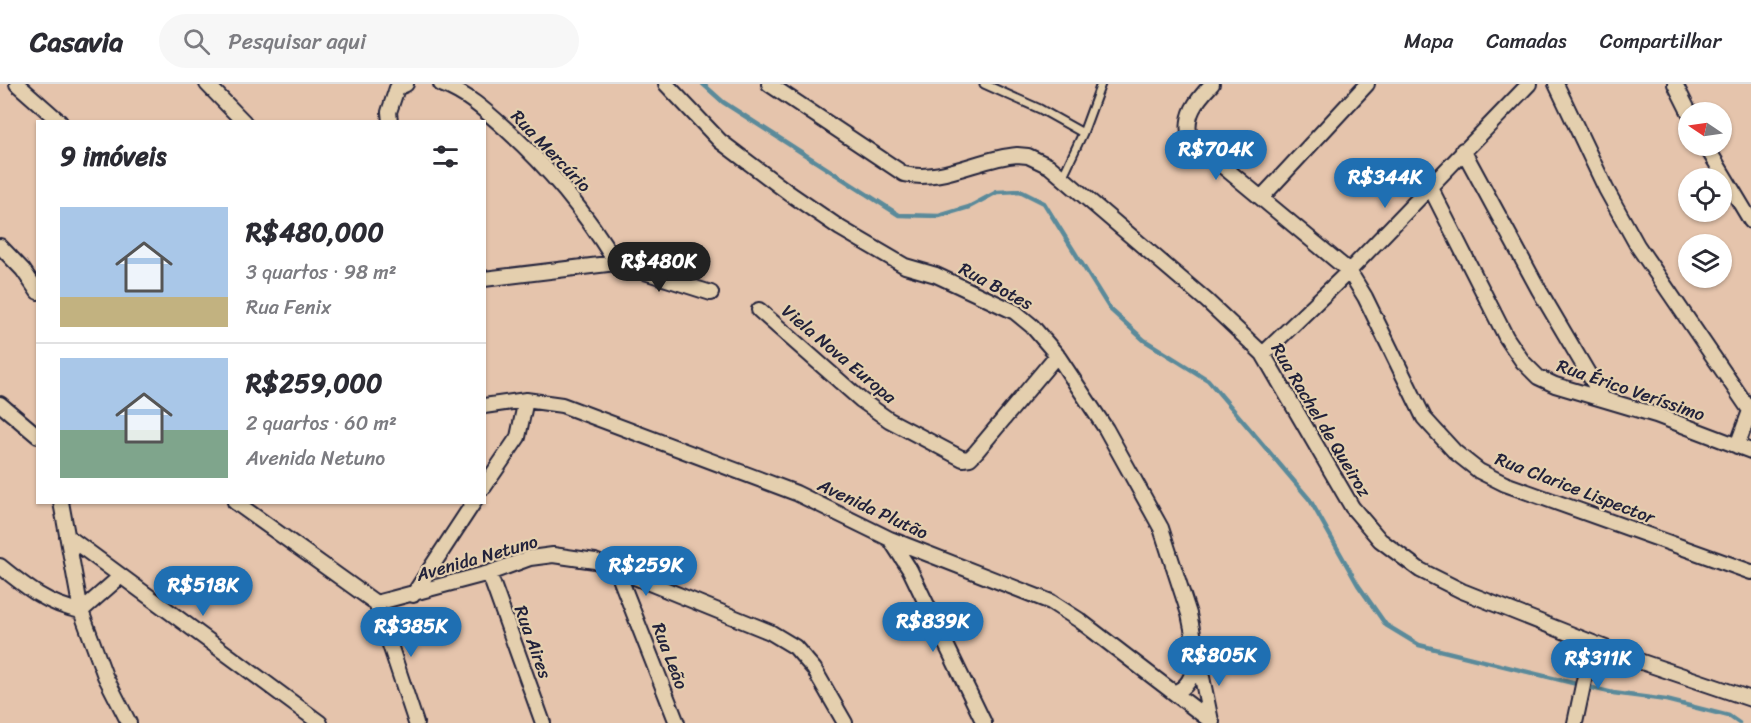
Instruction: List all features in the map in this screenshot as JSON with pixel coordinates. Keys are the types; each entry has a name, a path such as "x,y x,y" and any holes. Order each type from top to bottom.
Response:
{"street":[{"path":"17,84 58,120"},
{"path":"207,84 242,120"},
{"name":"Rua Mercúrio","path":"441,84 456,89 478,103 559,181 616,263"},
{"name":"Rua Botes","path":"666,84 720,141 789,193 840,228 905,266 936,275 1015,312 1032,326 1057,355 1111,439 1161,528 1189,614 1197,660 1213,722"},
{"name":"Rua Rachel de Queiroz","path":"769,84 904,174 916,177 934,175 1004,156 1017,155 1028,156 1049,166 1207,301 1263,354 1352,507 1380,540 1420,570 1462,591 1592,643 1751,699"},
{"name":"Rua Clarice Lispector","path":"1212,84 1190,111 1186,126 1190,139 1349,271 1365,297 1424,418 1455,452 1479,471 1505,484 1751,572"},
{"path":"1262,197 1367,84"},
{"path":"1263,354 1349,271 1429,185 1529,84"},
{"path":"1556,84 1606,189 1637,245 1750,412 1737,446"},
{"path":"1675,84 1684,102"},
{"path":"390,120 389,112 399,85"},
{"path":"1463,150 1539,290 1602,398"},
{"path":"1712,156 1751,221"},
{"name":"Rua Érico Veríssimo","path":"1429,185 1506,337 1523,362 1538,377 1554,385 1656,414 1751,451"},
{"path":"0,246 23,270 36,289"},
{"path":"486,279 616,263 711,293"},
{"name":"Viela Nova Europa","path":"759,310 861,400 889,420 963,459 970,458 976,452 1057,355"},
{"path":"486,484 518,436 526,400"},
{"name":"Avenida Plutão","path":"486,406 526,400 562,405 634,430 796,493 890,539 1051,602 1079,620 1213,722"},
{"path":"0,404 36,434"},
{"path":"61,504 81,611 105,676 129,723"},
{"path":"238,504 376,603 416,723"},
{"path":"413,594 473,504"},
{"path":"68,536 320,723"},
{"path":"890,539 914,579 984,723"},
{"path":"914,579 927,554"},
{"name":"Avenida Netuno","path":"376,603 489,573 530,558 553,555 596,561 770,632 795,647 813,669 845,723"},
{"path":"0,566 32,592 61,607 81,611"},
{"name":"Rua Leão","path":"616,568 677,723"},
{"name":"Rua Aires","path":"489,573 543,723"},
{"path":"81,611 121,576"},
{"path":"1575,723 1592,643"},
{"path":"1174,692 1180,691 1187,683 1197,660"}],"lane":[{"path":"984,84 1030,104 1083,133"},
{"path":"1062,178 1083,133 1101,84"}],"waterway":[{"path":"703,84 723,102 899,215 939,216 969,207 997,192 1020,191 1044,203 1110,309 1144,340 1208,380 1310,500 1358,585 1386,625 1419,645 1613,693 1666,700 1729,716 1739,723"}]}
